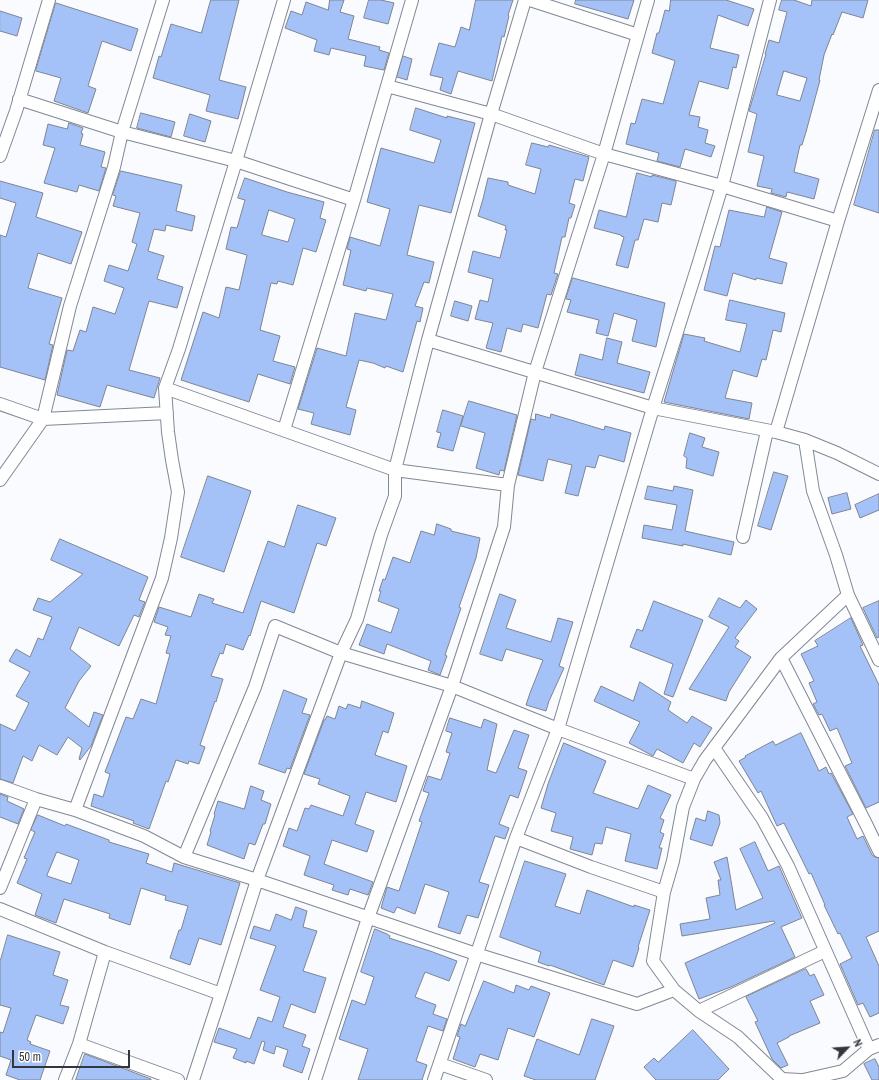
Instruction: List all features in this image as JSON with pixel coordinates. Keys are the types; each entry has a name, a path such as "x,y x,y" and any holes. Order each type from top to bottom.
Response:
{"street":[{"path":"0,156 19,99 48,0"},
{"path":"0,480 43,419 70,306 114,167 122,132 163,0"},
{"path":"75,810 162,578 171,538 178,492 168,432 165,388 179,348 284,0"},
{"path":"284,430 354,200 412,0"},
{"path":"193,1080 256,880 341,653 357,619 380,535 395,496 395,470 428,340 491,114 525,0"},
{"path":"530,0 638,35"},
{"path":"315,1080 368,918 452,686 504,527 508,485 535,372 604,154 648,0"},
{"path":"434,1080 516,838 558,729 652,408 700,262 722,186 770,0"},
{"path":"387,86 491,114 604,154 722,186 838,221"},
{"path":"743,536 772,432 879,90"},
{"path":"19,99 122,132 236,161 354,200"},
{"path":"428,340 652,408 805,440 837,453 879,474"},
{"path":"165,388 395,470 508,485"},
{"path":"0,404 43,419 167,413"},
{"path":"805,440 813,492 836,555 848,596 879,660"},
{"path":"844,1076 801,1080 782,1079 738,1037 699,1011 674,990 653,961 664,892 673,861 683,807 694,779 705,760 781,658 848,596"},
{"path":"184,857 255,687 275,626 341,653 452,686 558,729 694,779"},
{"path":"781,658 879,851"},
{"path":"714,748 762,818 788,866 825,950 874,1047 844,1076 828,1080"},
{"path":"0,786 36,799 75,810 144,836 184,857 476,954 637,1004 674,990"},
{"path":"0,888 36,799"},
{"path":"516,838 591,867 664,892"},
{"path":"0,909 105,952 221,994"},
{"path":"699,1011 825,950"},
{"path":"65,1080 79,1044 105,952"},
{"path":"79,1044 178,1080"},
{"path":"440,1064 486,1080"}],"building":[{"path":"211,0 239,0 219,80 246,87 238,119 206,111 210,95 153,78 159,56 161,57 171,24 201,33"},
{"path":"330,0 344,0 340,12 354,16 348,39 380,47 379,50 389,53 384,70 364,66 366,56 331,48 329,55 314,51 317,40 285,28 291,11 302,15 306,2 328,10"},
{"path":"369,0 381,0 394,3 388,24 364,18"},
{"path":"476,0 513,0 508,15 504,37 502,36 492,81 458,71 451,94 440,90 443,78 430,75 439,43 455,47 461,27 469,30"},
{"path":"576,0 634,0 628,19 575,4"},
{"path":"671,0 726,0 754,9 748,26 718,15 710,48 739,55 736,68 733,67 728,89 699,81 689,115 700,117 698,127 708,130 705,143 715,146 711,157 685,149 680,167 657,161 659,153 626,144 631,123 635,124 642,99 663,104 675,61 652,53 665,10 669,11"},
{"path":"782,0 794,0 811,6 812,0 868,0 863,18 842,12 824,55 820,80 802,145 800,145 794,172 819,179 814,199 787,192 786,197 771,193 772,189 757,186 764,156 748,152 757,114 749,111 769,40 779,43 787,12 779,10","holes":["784,71 807,78 800,101 777,95"]},
{"path":"56,3 138,29 131,51 102,41 88,86 96,89 88,113 54,101 61,78 36,71"},
{"path":"0,11 22,18 17,36 0,31"},
{"path":"403,56 412,59 407,80 397,77"},
{"path":"416,108 447,118 447,116 475,123 451,213 419,205 407,255 434,262 429,283 424,282 415,306 423,308 420,322 417,321 403,372 386,366 385,368 373,363 359,360 346,407 356,410 350,435 311,424 314,413 298,409 317,348 346,356 355,313 386,320 393,294 367,288 366,291 343,285 351,250 347,249 350,237 380,246 390,209 367,202 381,148 434,163 441,140 410,130"},
{"path":"141,113 175,122 171,137 137,128"},
{"path":"190,114 211,121 205,142 184,136"},
{"path":"69,123 83,128 80,145 105,152 101,167 106,168 99,191 79,185 77,192 44,183 55,148 43,145 48,124 67,129"},
{"path":"875,130 879,130 879,213 854,205"},
{"path":"532,143 548,147 549,145 589,157 583,181 575,179 569,203 575,205 571,218 569,218 565,237 562,237 554,273 558,274 551,295 547,294 538,328 523,324 521,332 507,328 501,352 486,348 493,323 475,319 480,300 488,302 493,279 468,272 473,251 500,258 507,230 505,230 506,226 478,216 488,178 508,182 508,185 535,194 541,169 526,165"},
{"path":"121,171 182,185 176,211 195,216 192,231 166,225 165,231 154,229 148,251 164,256 157,279 183,287 177,308 149,301 129,370 160,378 154,398 107,385 100,407 57,395 67,350 73,351 80,330 86,332 93,307 115,314 124,288 104,281 109,265 128,271 137,244 132,242 140,213 113,206 116,196 113,195"},
{"path":"637,173 676,181 676,183 671,205 662,203 658,222 644,219 638,240 635,240 628,268 616,265 624,237 594,228 599,210 626,217"},
{"path":"245,178 324,202 320,218 326,220 316,252 303,248 293,285 278,281 277,284 271,283 260,330 280,336 273,361 295,367 290,384 258,374 249,402 181,380 203,312 219,318 226,287 239,290 247,255 226,249 231,227 237,228 245,200 238,198","holes":["269,210 295,219 288,242 262,235"]},
{"path":"0,181 43,193 36,217 82,232 71,264 38,253 28,288 62,298 49,344 53,345 45,380 0,367 0,235 6,237 16,203 0,198"},
{"path":"767,207 782,212 769,258 787,263 782,284 756,278 756,280 733,273 727,296 704,290 715,246 720,247 729,210 764,217"},
{"path":"573,278 665,303 656,347 632,341 637,320 614,313 608,336 596,333 599,320 567,312 571,300 566,299"},
{"path":"730,300 785,313 781,332 773,330 766,360 762,359 757,377 733,370 725,398 752,403 749,419 664,402 684,334 705,338 704,341 740,352 747,324 726,320"},
{"path":"455,301 472,306 468,321 451,316"},
{"path":"607,338 622,342 617,363 650,372 644,393 575,375 580,354 602,360"},
{"path":"469,401 517,415 504,471 500,470 499,475 476,468 485,433 461,426"},
{"path":"443,410 463,416 453,451 437,447 441,433 437,432"},
{"path":"536,414 550,418 551,414 604,430 605,426 631,433 624,462 599,455 595,468 586,466 578,496 565,493 572,465 548,459 543,481 518,475 531,419 535,420"},
{"path":"690,433 705,438 702,447 719,452 713,476 686,468 687,458 684,456"},
{"path":"774,472 788,476 771,530 758,526"},
{"path":"208,476 251,491 224,572 181,557"},
{"path":"648,486 673,491 674,486 693,490 685,531 734,542 731,555 683,544 683,546 642,538 644,525 672,530 677,505 645,499"},
{"path":"847,493 851,509 832,514 828,498"},
{"path":"879,494 879,510 860,518 855,505"},
{"path":"298,505 336,518 326,546 317,543 294,613 261,601 250,636 249,635 243,650 226,644 223,654 220,653 211,676 223,679 200,745 205,747 199,764 189,761 188,764 176,760 168,782 166,781 149,829 133,823 134,821 91,806 94,794 103,797 110,774 105,772 126,717 133,719 141,699 156,704 170,654 166,653 171,636 165,635 168,627 154,622 159,607 191,617 199,594 214,599 212,603 243,613 268,541 284,547"},
{"path":"437,524 451,529 451,531 480,538 476,558 459,607 461,608 445,655 447,656 440,675 428,670 431,661 387,644 384,654 359,645 367,624 391,633 399,609 378,601 381,591 379,591 383,579 385,580 393,557 410,563 421,531 434,535"},
{"path":"60,539 148,577 139,600 145,602 139,617 134,615 119,646 79,627 70,649 91,666 79,681 65,708 89,727 94,712 103,715 91,746 80,760 82,748 68,737 57,755 39,745 32,761 23,756 13,783 0,779 0,724 15,731 29,703 16,696 30,672 9,661 16,649 30,657 38,638 43,640 52,617 33,610 38,598 50,602 83,574 51,560"},
{"path":"500,594 516,600 506,628 551,642 558,618 573,622 559,666 564,668 546,711 526,705 543,660 506,649 502,661 480,654"},
{"path":"719,598 740,608 746,600 757,609 735,638 739,641 735,647 751,657 729,692 726,701 689,689 729,627 709,617"},
{"path":"654,601 703,620 673,697 664,694 673,664 630,647 637,629 642,631"},
{"path":"879,601 879,637 877,638 863,608"},
{"path":"851,618 863,645 860,646 879,685 879,802 866,808 845,766 852,763 837,728 830,731 822,714 819,715 813,704 817,702 809,683 814,681 801,654 818,646 815,641"},
{"path":"640,682 671,702 668,710 687,723 692,716 712,728 700,747 694,743 683,763 657,749 653,756 629,743 640,722 594,701 601,686 633,701"},
{"path":"284,690 307,699 302,713 310,715 290,769 287,768 285,773 259,764"},
{"path":"362,701 394,713 388,733 383,731 375,755 407,766 396,802 366,792 355,824 374,831 367,852 332,840 324,864 373,882 368,895 350,889 348,895 332,890 334,885 304,875 310,856 283,846 289,828 297,831 305,808 309,809 311,805 343,816 350,796 318,784 320,779 304,774 324,720 327,716 335,719 339,706 346,709 348,704 360,708"},
{"path":"450,718 481,728 484,719 497,724 487,770 496,773 514,730 529,735 518,768 527,771 518,798 510,795 499,824 509,828 505,839 495,836 479,882 489,885 478,918 467,915 460,934 438,927 449,892 425,884 415,914 397,907 394,913 381,908 387,887 399,891 422,822 419,821 429,793 423,791 428,776 441,780 450,753 446,752 452,733 446,731"},
{"path":"801,733 819,771 826,767 829,774 831,773 853,814 847,817 857,839 863,836 872,855 879,858 879,931 866,937 879,966 879,1013 870,1017 863,1003 858,1005 840,964 852,958 824,905 811,873 809,874 784,823 777,826 761,791 758,793 739,761 746,757 745,756 773,741 775,745"},
{"path":"564,743 606,761 593,793 638,809 648,785 671,795 660,818 664,820 660,832 664,834 659,848 662,848 657,869 625,861 631,834 606,827 602,844 595,843 592,855 570,849 573,837 551,831 556,813 541,808 548,784"},
{"path":"251,786 264,791 261,800 271,804 265,824 263,824 255,845 249,843 244,859 207,845 218,801 244,809"},
{"path":"0,794 8,797 7,801 24,809 18,824 0,817"},
{"path":"708,811 719,815 720,823 712,846 690,839 696,818 705,821"},
{"path":"38,815 65,826 66,824 109,840 109,842 149,854 146,863 172,872 174,863 240,883 221,945 199,938 190,965 170,958 179,930 181,930 188,906 165,900 166,896 141,888 130,925 109,918 110,914 64,899 56,923 35,915 42,894 17,883 27,859 24,858 35,832 31,830","holes":["57,852 79,860 71,884 47,876"]},
{"path":"755,842 768,871 779,866 802,918 781,927 795,957 731,987 699,999 685,963 775,923 774,921 682,936 680,924 710,919 706,898 720,895 718,880 721,880 714,862 727,857 736,910 763,898 740,849"},
{"path":"525,861 566,874 555,906 580,914 587,890 634,907 634,905 650,910 633,967 613,960 604,985 538,962 541,952 500,937"},
{"path":"296,907 307,911 303,927 317,931 303,971 326,978 315,1013 291,1004 283,1027 306,1035 302,1046 310,1049 302,1073 283,1066 288,1050 276,1046 274,1054 263,1050 265,1042 262,1041 254,1064 246,1061 246,1063 233,1058 237,1049 214,1042 219,1028 250,1039 258,1017 272,1022 280,997 260,990 276,946 250,938 254,926 270,931 276,914 291,920"},
{"path":"375,929 387,934 390,936 389,938 457,961 449,981 425,972 415,997 436,1005 433,1014 447,1019 443,1031 428,1026 416,1061 427,1065 422,1080 358,1080 368,1049 339,1039 352,1000 365,1005 374,977 361,972"},
{"path":"8,935 60,952 53,975 68,980 60,1005 69,1007 63,1024 36,1015 27,1040 31,1042 30,1044 50,1051 40,1080 20,1080 6,1075 11,1060 0,1056 0,1032 3,1033 11,1008 0,1005 0,962"},
{"path":"806,969 810,976 814,974 824,995 810,1001 820,1023 789,1036 777,1043 788,1065 781,1068 772,1059 755,1022 758,1021 746,997"},
{"path":"484,981 514,993 516,985 529,990 531,986 550,993 534,1037 508,1028 498,1060 480,1054 475,1067 453,1059 460,1037 457,1036 461,1024 465,1026"},
{"path":"592,1019 614,1026 595,1080 536,1080 524,1076 537,1039 579,1055"},
{"path":"693,1030 729,1069 718,1080 656,1080 644,1067 654,1058 658,1062"},
{"path":"85,1054 151,1079 151,1080 76,1080"},
{"path":"875,1059 879,1067 879,1080 872,1080 864,1064"}]}
